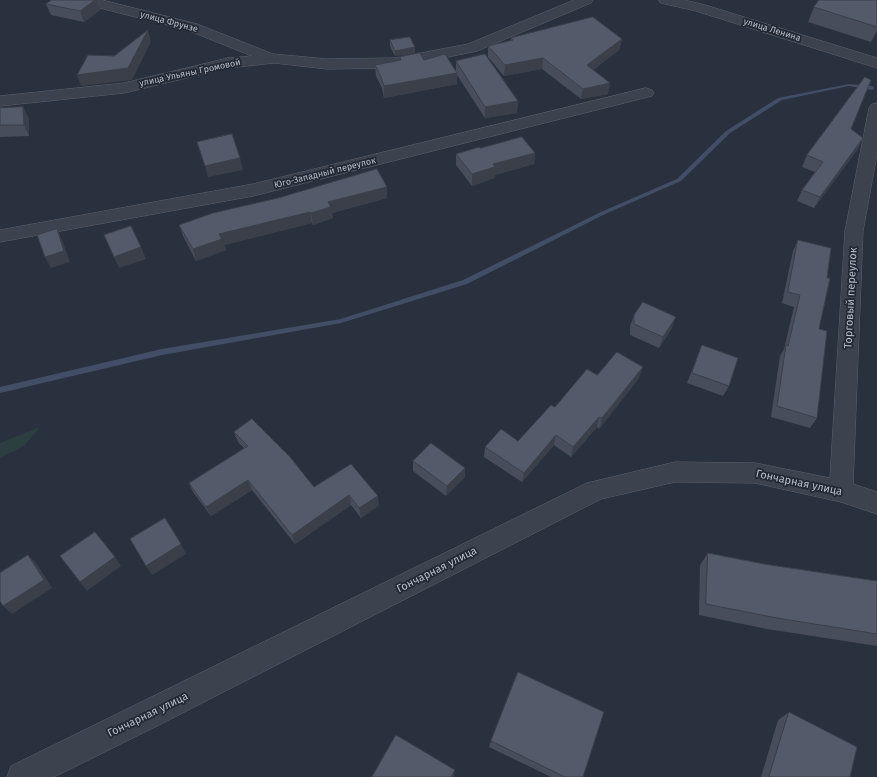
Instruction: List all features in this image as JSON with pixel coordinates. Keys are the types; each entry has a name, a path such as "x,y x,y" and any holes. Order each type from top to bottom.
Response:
{"street":[{"name":"улица Фрунзе","path":"85,0 192,27 240,47 274,58"},
{"name":"улица Ульяны Громовой","path":"0,101 124,88 228,63 274,58 327,64 395,63 472,48 586,0"},
{"name":"улица Ленина","path":"666,0 700,8 877,63"},
{"path":"228,63 240,47"},
{"name":"Юго-Западный переулок","path":"0,236 253,190 646,94"},
{"name":"Торговый переулок","path":"841,491 854,232 877,108"},
{"name":"Гончарная улица","path":"22,777 150,715 596,490 675,472 755,473 841,491 877,503"}],"shaded area":[{"path":"40,427 24,446 0,458 0,443"}],"building":[{"path":"52,0 95,0 80,11 46,4"},
{"path":"819,0 877,0 877,27 814,7"},
{"path":"593,17 622,39 587,65 610,83 583,89 543,58 505,65 488,46 513,40 511,38"},
{"path":"148,30 128,68 77,75 88,55 114,56"},
{"path":"410,37 415,47 395,51 390,40"},
{"path":"420,53 424,60 445,54 457,73 384,86 375,65 401,60 400,57"},
{"path":"485,54 518,101 485,107 456,61"},
{"path":"865,77 871,80 851,129 863,138 820,197 802,190 823,162 807,155"},
{"path":"23,107 24,125 0,125 0,108"},
{"path":"232,134 240,158 205,166 197,142"},
{"path":"522,137 535,153 493,164 495,167 472,174 456,154 479,147 480,148"},
{"path":"377,169 387,187 328,202 331,207 311,213 219,234 222,239 193,249 179,225 213,213 278,198"},
{"path":"131,226 141,247 114,257 104,235"},
{"path":"57,229 64,251 45,257 37,235"},
{"path":"798,240 831,248 827,278 830,278 819,329 827,331 817,418 777,406 786,345 788,346 800,295 788,292"},
{"path":"643,302 676,317 663,337 634,324 634,315"},
{"path":"702,345 738,358 729,386 692,373"},
{"path":"617,352 643,367 602,418 599,417 573,447 556,435 524,473 485,447 501,429 518,441 551,405 555,407 587,369 597,375"},
{"path":"252,419 290,457 314,487 351,464 378,496 359,508 349,495 292,535 248,480 206,507 189,483 248,446 234,432"},
{"path":"431,443 465,468 447,486 413,461"},
{"path":"165,518 181,544 146,566 130,539"},
{"path":"95,532 115,557 80,582 60,556"},
{"path":"708,553 764,564 877,581 877,634 777,618 706,604"},
{"path":"28,555 44,580 3,606 0,601 0,573"},
{"path":"518,672 604,712 583,777 565,777 491,741"},
{"path":"789,712 857,747 850,777 769,777"},
{"path":"396,735 455,770 451,777 372,777"}],"waterway":[{"path":"0,390 162,352 341,321 465,282 603,213 679,180 728,132 780,99 849,85 872,88"}]}
